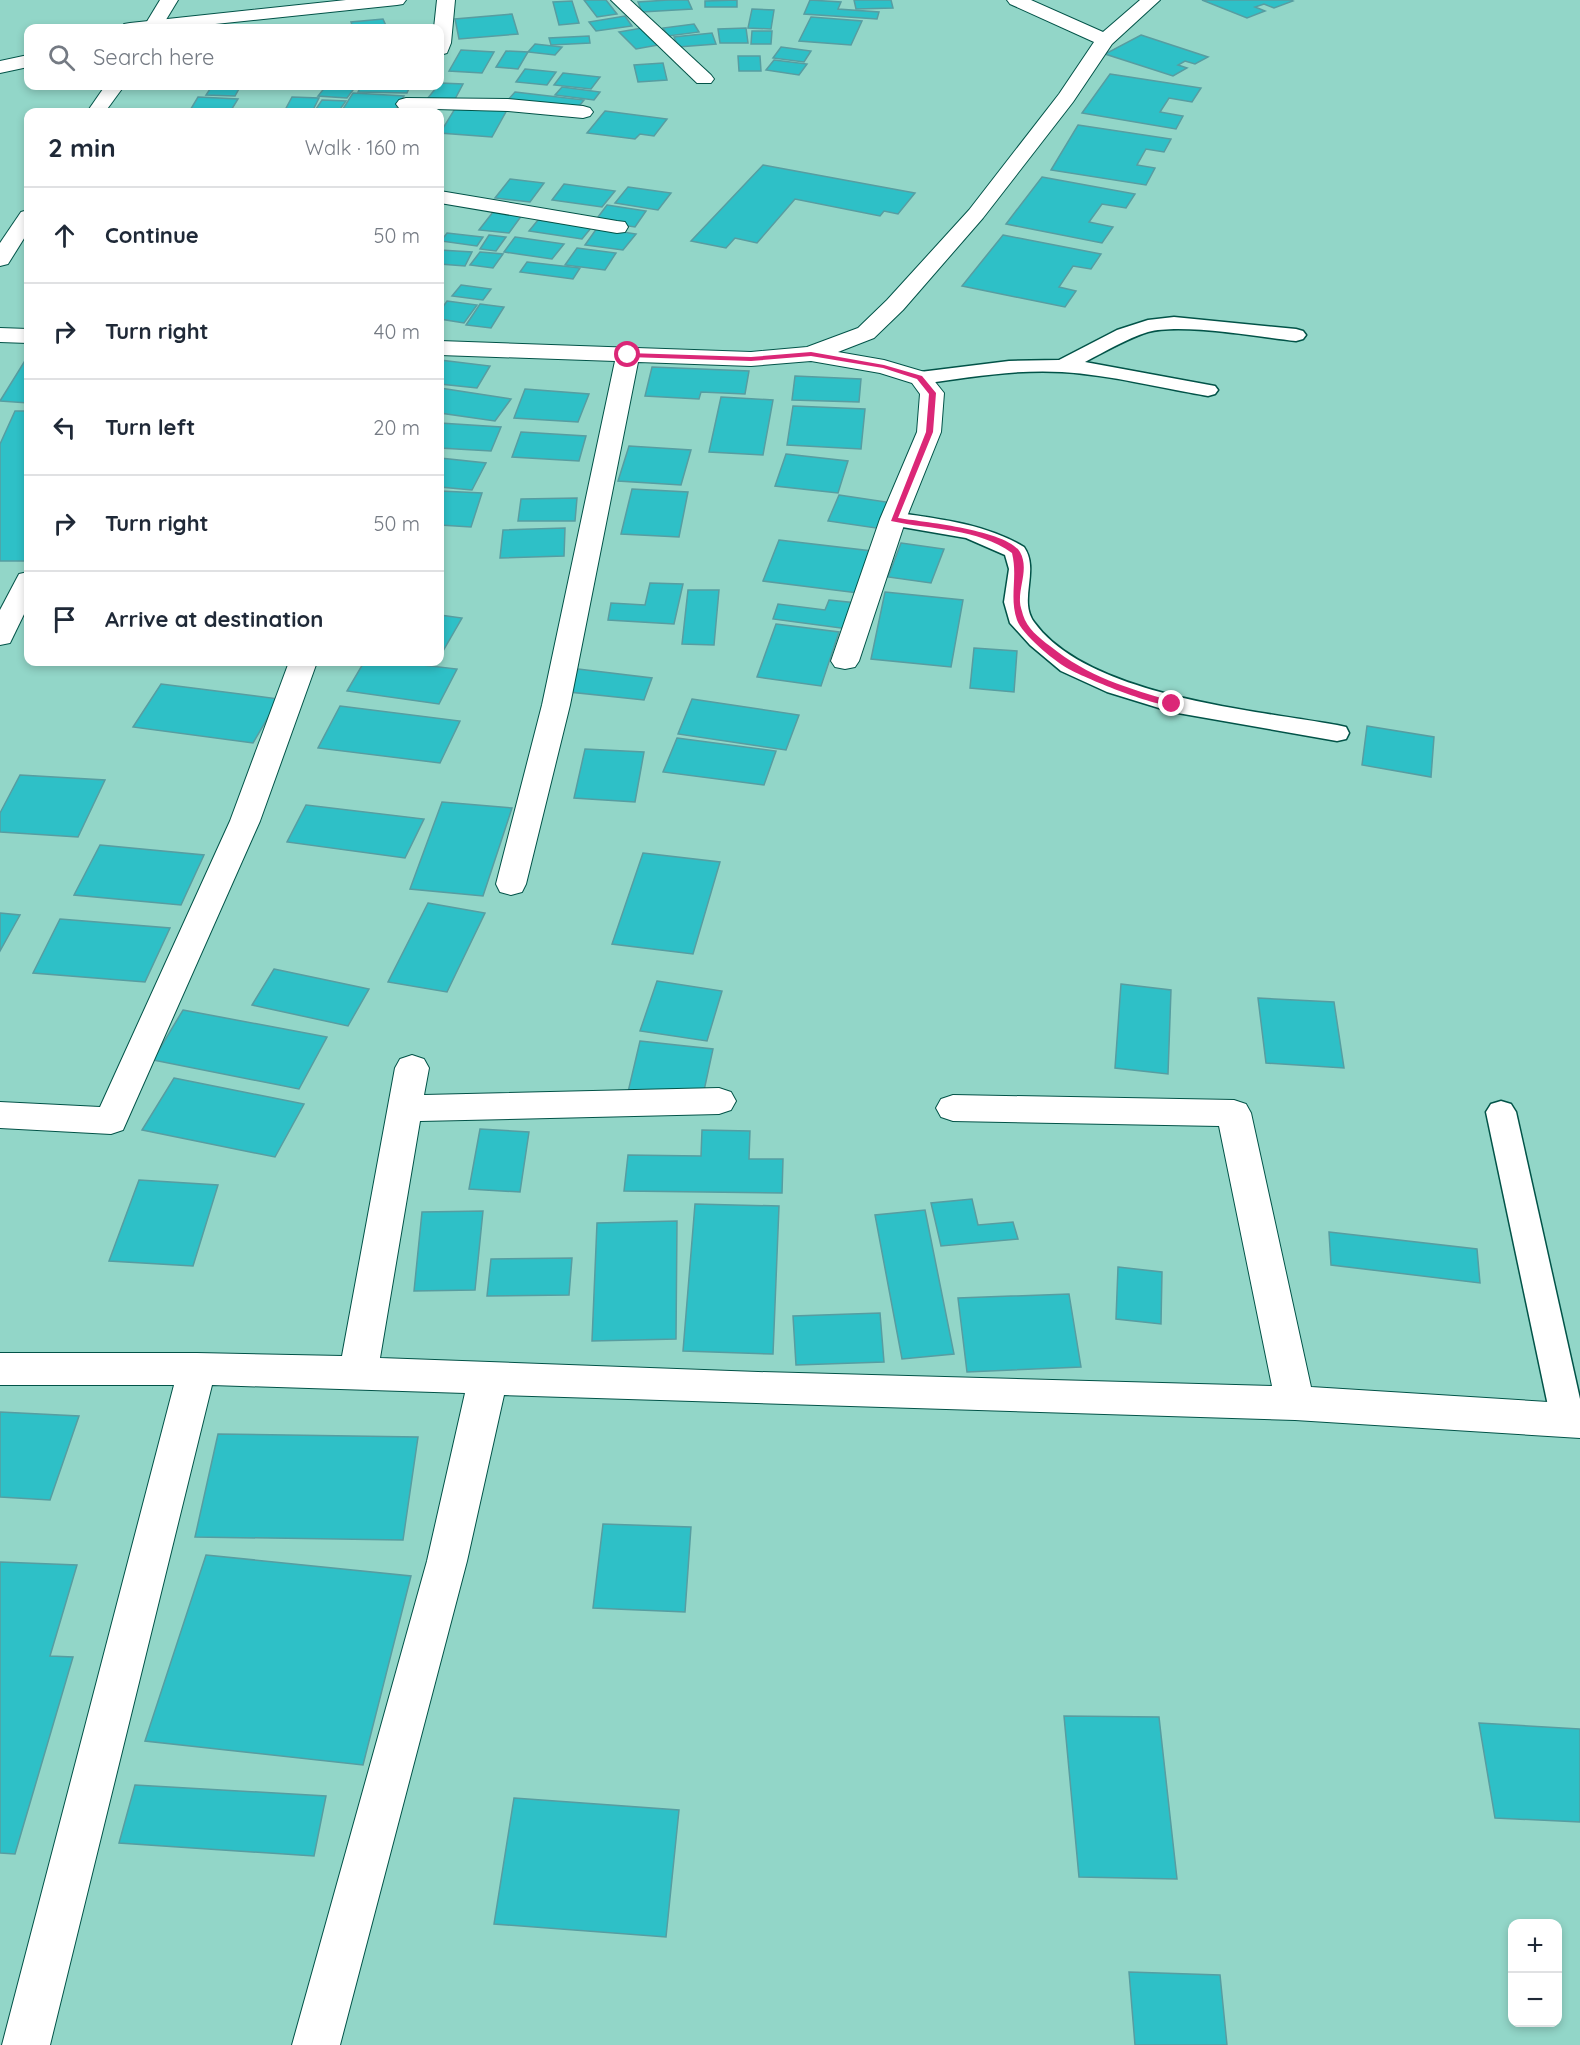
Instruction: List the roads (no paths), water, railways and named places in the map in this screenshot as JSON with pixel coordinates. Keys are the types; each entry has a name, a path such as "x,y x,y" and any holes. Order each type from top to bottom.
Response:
{"street":[{"path":"153,24 169,0"},
{"path":"185,24 397,0"},
{"path":"444,24 446,0"},
{"path":"620,0 704,79"},
{"path":"1016,0 1105,40"},
{"path":"811,354 866,333 895,305 976,214 1066,98 1105,40 1151,0"},
{"path":"0,61 24,60"},
{"path":"0,67 24,61"},
{"path":"99,108 111,90"},
{"path":"403,108 416,90"},
{"path":"403,108 498,105 583,112"},
{"path":"444,198 617,227"},
{"path":"0,259 24,222"},
{"path":"0,335 24,336"},
{"path":"444,348 751,359 811,354 884,367 920,378 932,393 929,432 893,519 845,661"},
{"path":"511,884 556,705 628,355"},
{"path":"0,637 24,588"},
{"path":"0,1115 111,1122 245,821 302,666"},
{"path":"357,1373 412,1068"},
{"path":"406,1108 719,1101"},
{"path":"953,1108 1234,1113 1295,1403"},
{"path":"0,1369 197,1369 357,1373 1295,1403 1574,1421"},
{"path":"26,2045 197,1369"},
{"path":"316,2045 447,1561 488,1378"}],"lane":[{"path":"1063,366 1124,334 1148,326 1174,323 1296,334"},
{"path":"920,378 1018,366 1063,366 1208,390"},
{"path":"893,519 969,531 999,540 1016,552 1020,569 1016,602 1022,623 1069,666 1116,687 1172,704 1338,733"},
{"path":"1502,1112 1574,1421"}]}
